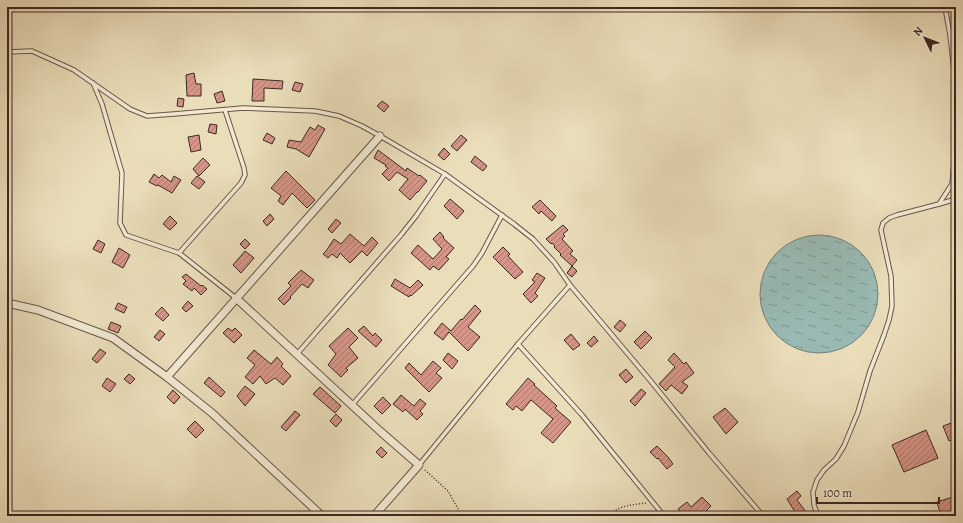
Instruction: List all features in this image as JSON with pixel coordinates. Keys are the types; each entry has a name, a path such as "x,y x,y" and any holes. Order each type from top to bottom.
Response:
{"street":[{"path":"167,377 380,136"},
{"path":"236,298 419,465 374,516"},
{"path":"7,303 38,310 113,338 167,377 212,413 322,516"}],"lane":[{"path":"945,7 956,87"},
{"path":"7,52 32,51 74,70 130,109 147,116 243,108 315,111 339,116 362,126 445,174 533,239 554,262 570,285 763,516"},
{"path":"93,82 102,104 122,173 120,223 126,235 179,253 236,298"},
{"path":"179,253 241,183 245,175 225,110"},
{"path":"939,204 952,184 956,143"},
{"path":"297,354 401,235 445,174"},
{"path":"818,516 814,505 813,492 817,480 824,470 836,459 844,446 858,412 870,372 889,320 892,306 891,276 881,230 883,223 889,218 897,215 956,199"},
{"path":"352,405 473,266 482,253 502,215"},
{"path":"419,465 518,344 570,285"},
{"path":"518,344 582,415 651,502 664,516"}],"path":[{"path":"419,465 448,491 462,516"},
{"path":"609,516 621,507 651,502"}],"water":[{"path":"819,235 830,236 842,240 861,252 873,271 877,283 877,305 873,317 861,336 842,348 830,352 819,353 808,352 796,348 777,336 765,317 761,305 760,294 761,283 765,271 777,252 796,240 808,236"}],"building":[{"path":"194,73 196,84 201,84 201,96 187,96 186,75"},
{"path":"253,79 283,81 282,89 264,88 264,101 252,101"},
{"path":"295,82 303,84 300,92 292,90"},
{"path":"222,91 225,101 217,103 214,94"},
{"path":"178,98 184,99 183,107 177,106"},
{"path":"382,101 389,106 384,112 377,106"},
{"path":"210,124 217,125 216,134 208,132"},
{"path":"318,125 325,129 309,157 296,149 287,147 289,140 301,142 310,127 315,130"},
{"path":"267,133 275,138 272,144 263,140"},
{"path":"199,135 201,150 191,152 188,137"},
{"path":"461,135 467,140 457,151 451,146"},
{"path":"444,148 450,154 444,160 438,155"},
{"path":"378,150 406,171 407,168 419,176 420,175 427,181 410,200 399,190 408,179 397,172 389,181 382,174 388,168 385,166 386,165 374,158"},
{"path":"475,156 487,166 483,171 471,162"},
{"path":"203,158 210,165 199,176 193,169"},
{"path":"286,171 315,200 307,208 292,193 283,205 278,201 281,196 271,188"},
{"path":"154,174 159,178 162,175 171,182 174,176 181,180 172,193 149,182"},
{"path":"197,176 205,182 199,189 191,183"},
{"path":"450,199 464,211 457,219 444,206"},
{"path":"540,200 556,216 552,221 541,211 539,214 532,207"},
{"path":"270,214 274,219 267,226 263,221"},
{"path":"170,216 177,223 170,230 163,224"},
{"path":"336,219 341,223 332,233 328,229"},
{"path":"563,225 568,230 563,234 565,236 562,239 573,251 570,254 577,260 572,266 560,255 561,254 554,247 555,246 546,239"},
{"path":"440,232 444,237 443,238 454,248 446,257 449,259 439,270 433,266 430,270 411,253 418,245 433,259 442,249 433,239"},
{"path":"350,234 364,246 372,237 378,243 367,256 362,251 350,263 340,253 337,258 332,254 328,258 323,254 334,239 341,244"},
{"path":"245,239 250,244 245,249 240,244"},
{"path":"98,240 105,244 101,253 93,249"},
{"path":"503,247 510,254 508,256 523,272 515,279 493,257"},
{"path":"119,248 130,255 123,268 112,262"},
{"path":"245,251 254,258 241,273 233,265"},
{"path":"572,266 577,271 572,277 567,273"},
{"path":"301,270 314,280 308,288 302,284 284,305 278,299 291,286 288,283"},
{"path":"537,273 545,278 535,293 538,296 531,303 523,294 535,282 532,280"},
{"path":"186,274 207,289 201,295 194,288 192,291 183,284 186,281 182,277"},
{"path":"395,279 410,288 418,280 423,285 409,297 391,286"},
{"path":"188,301 193,306 186,312 182,308"},
{"path":"118,303 127,307 124,313 115,309"},
{"path":"475,305 481,311 468,327 480,337 468,351 449,332 443,340 434,333 442,323 451,331"},
{"path":"162,307 169,315 163,321 155,314"},
{"path":"620,320 626,325 620,332 614,327"},
{"path":"111,322 121,326 118,333 108,329"},
{"path":"364,326 373,336 375,333 382,340 376,347 358,331"},
{"path":"228,328 232,331 235,328 242,335 234,343 223,333"},
{"path":"348,328 358,338 349,347 358,358 346,368 348,370 341,377 328,365 336,354 329,346"},
{"path":"160,330 165,334 159,341 154,337"},
{"path":"645,331 652,338 641,349 634,342"},
{"path":"571,334 580,345 573,350 564,340"},
{"path":"594,336 598,341 591,347 587,343"},
{"path":"100,349 106,353 97,363 92,359"},
{"path":"254,350 271,364 277,357 283,364 281,366 291,376 283,385 275,378 266,384 260,376 253,384 245,377 255,365 247,358"},
{"path":"448,353 458,361 452,369 443,360"},
{"path":"674,353 684,364 686,362 694,373 682,382 688,386 682,394 671,385 666,391 659,384 675,367 668,360"},
{"path":"433,361 441,368 436,373 442,378 429,392 405,368 409,363 421,375"},
{"path":"626,369 633,377 626,383 619,375"},
{"path":"129,374 135,379 130,384 124,379"},
{"path":"209,377 225,392 221,397 204,383"},
{"path":"107,378 116,384 110,392 102,386"},
{"path":"528,378 557,406 555,408 571,422 553,443 541,433 553,419 531,400 522,411 516,406 513,410 506,404"},
{"path":"245,386 255,394 245,406 237,396"},
{"path":"320,387 341,406 335,413 313,394"},
{"path":"641,389 646,393 635,406 630,401"},
{"path":"173,390 180,397 174,404 167,397"},
{"path":"401,395 414,406 420,399 426,404 420,411 423,414 417,420 405,409 403,412 393,404"},
{"path":"383,397 391,405 382,414 374,406"},
{"path":"725,408 738,422 726,434 713,417"},
{"path":"295,411 300,415 286,431 281,427"},
{"path":"336,414 342,420 336,427 330,421"},
{"path":"195,421 204,430 196,438 187,429"},
{"path":"954,422 956,427 956,438 949,441 943,426"},
{"path":"926,430 938,458 904,472 892,445"},
{"path":"657,446 673,464 667,469 658,458 657,459 650,452"},
{"path":"381,447 387,453 382,458 376,452"},
{"path":"797,491 801,496 797,500 809,516 790,516 795,512 787,499"},
{"path":"956,496 956,516 941,516 937,502"},
{"path":"702,497 711,506 701,516 684,516 678,509 687,502 691,507"}]}
